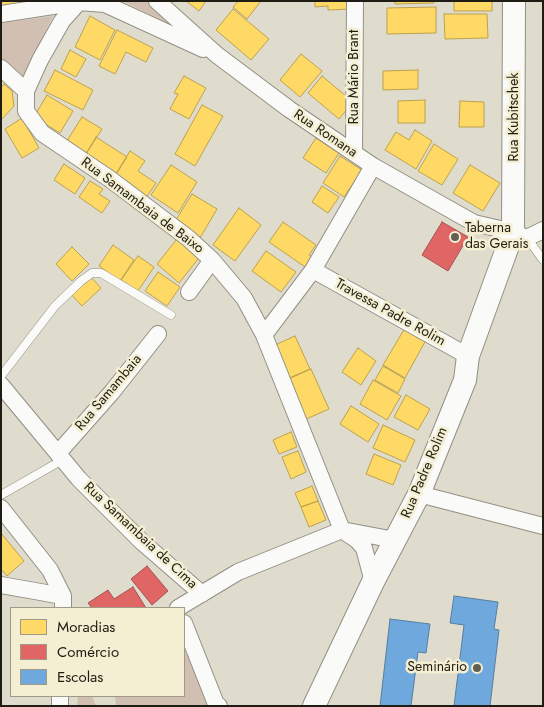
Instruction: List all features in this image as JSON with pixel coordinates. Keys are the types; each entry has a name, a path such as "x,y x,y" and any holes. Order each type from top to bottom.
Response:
{"street":[{"name":"Rua Romana","path":"158,1 217,55 289,109 373,166 474,223 520,235"},
{"name":"Rua Mário Brant","path":"354,153 355,1"},
{"name":"Rua Kubitschek","path":"514,1 520,235"},
{"path":"1,68 26,91 62,21 79,2"},
{"path":"1,14 79,2 105,4 217,55"},
{"name":"Rua Samambaia de Baixo","path":"26,91 26,111 42,133 188,238 212,260 244,298 264,335 342,530 364,548 373,582"},
{"path":"264,335 312,270 373,166"},
{"path":"520,235 543,230"},
{"name":"Rua Padre Rolim","path":"313,705 373,582 420,494 465,380 468,356 520,235"},
{"path":"189,292 212,260"},
{"name":"Travessa Padre Rolim","path":"312,270 468,356"},
{"name":"Rua Samambaia","path":"61,456 158,334"},
{"name":"Rua Samambaia de Cima","path":"1,385 79,479 142,542 202,594"},
{"path":"420,494 543,526"},
{"path":"1,508 50,570 63,602"},
{"path":"180,607 238,572 342,530 395,540"},
{"path":"1,584 63,602"},
{"path":"185,626 216,704 219,706"}],"lane":[{"path":"520,235 543,260"},
{"path":"1,376 55,306 92,273 101,273 171,315"},
{"path":"1,495 61,456"}],"shaded area":[{"path":"122,1 150,1 191,34"},
{"path":"53,16 23,80 1,60 1,23"},
{"path":"185,650 209,706 116,706 115,697 185,697"},
{"path":"78,697 92,697 96,706 77,706"}],"building: Moradias":[{"path":"1,1 26,1 26,5 1,8"},
{"path":"186,1 206,1 199,11"},
{"path":"238,1 261,1 247,19 233,7"},
{"path":"315,1 349,1 350,9 328,10 328,6 315,7"},
{"path":"395,1 434,1 434,3 395,4"},
{"path":"454,1 492,1 492,11 454,11"},
{"path":"436,7 436,33 387,34 387,8"},
{"path":"233,9 269,39 251,60 216,30"},
{"path":"444,14 487,14 488,38 445,39"},
{"path":"90,16 115,30 100,60 75,47"},
{"path":"117,30 153,48 146,62 126,52 115,74 99,66"},
{"path":"70,50 86,59 76,77 61,69"},
{"path":"301,54 322,71 300,97 280,80"},
{"path":"55,70 93,90 83,110 44,91"},
{"path":"418,70 418,89 383,90 383,71"},
{"path":"184,76 206,88 189,119 170,109 178,94 174,93"},
{"path":"322,76 353,102 339,119 308,93"},
{"path":"4,84 12,91 14,106 1,120 1,88"},
{"path":"47,95 73,111 60,133 34,117"},
{"path":"425,100 425,123 398,123 398,101"},
{"path":"460,101 484,102 484,127 459,127"},
{"path":"202,105 223,116 195,166 175,154"},
{"path":"82,117 102,129 84,157 65,144"},
{"path":"22,118 39,148 22,158 5,129"},
{"path":"415,130 432,141 416,169 385,150 396,132 409,140"},
{"path":"96,137 127,157 115,176 84,157"},
{"path":"316,138 339,153 326,173 303,158"},
{"path":"434,144 458,159 442,185 418,171"},
{"path":"130,151 145,161 138,171 156,183 146,198 114,177"},
{"path":"340,156 362,170 344,197 323,183"},
{"path":"64,164 85,178 75,194 54,180"},
{"path":"171,165 197,182 178,213 151,195"},
{"path":"470,165 500,183 483,211 453,193"},
{"path":"90,181 103,189 99,194 110,201 102,213 79,197"},
{"path":"322,186 339,197 328,213 312,202"},
{"path":"192,194 217,209 200,238 174,223"},
{"path":"239,208 261,225 235,261 213,245"},
{"path":"283,222 316,245 309,255 315,259 308,269 269,242"},
{"path":"177,239 199,258 179,283 157,264"},
{"path":"113,245 134,260 120,281 99,266"},
{"path":"72,247 89,264 72,281 56,264"},
{"path":"266,251 296,272 281,292 252,271"},
{"path":"138,256 154,267 138,291 121,280"},
{"path":"158,272 180,287 167,306 145,291"},
{"path":"89,275 101,288 82,306 70,293"},
{"path":"405,328 426,340 405,378 383,365"},
{"path":"295,336 310,369 287,379 273,346"},
{"path":"358,348 376,361 361,385 342,372"},
{"path":"383,366 405,379 398,393 375,380"},
{"path":"311,369 329,409 304,420 286,380"},
{"path":"373,380 401,396 387,420 360,404"},
{"path":"406,395 430,409 418,430 394,417"},
{"path":"351,406 379,424 368,442 340,424"},
{"path":"383,425 415,440 405,462 373,448"},
{"path":"291,432 297,447 279,454 273,440"},
{"path":"298,451 306,472 291,479 282,457"},
{"path":"374,454 401,465 393,485 366,474"},
{"path":"312,486 318,501 301,507 295,493"},
{"path":"318,501 326,520 309,527 301,507"},
{"path":"1,533 24,561 7,576 1,569"}],"building: Comércio":[{"path":"442,222 468,237 448,271 422,255"},
{"path":"147,566 168,591 152,605 131,579"},
{"path":"133,587 145,607 91,607 88,603 108,590 114,599"}],"building: Escolas":[{"name":"Seminário","path":"454,596 498,602 494,629 499,630 490,706 454,706 464,625 450,623"},
{"name":"Seminário","path":"390,619 430,624 426,653 418,652 411,706 380,706"}],"place":[{"name":"Taberna das Gerais","path":"455,237"},
{"name":"Seminário","path":"477,668"}]}
